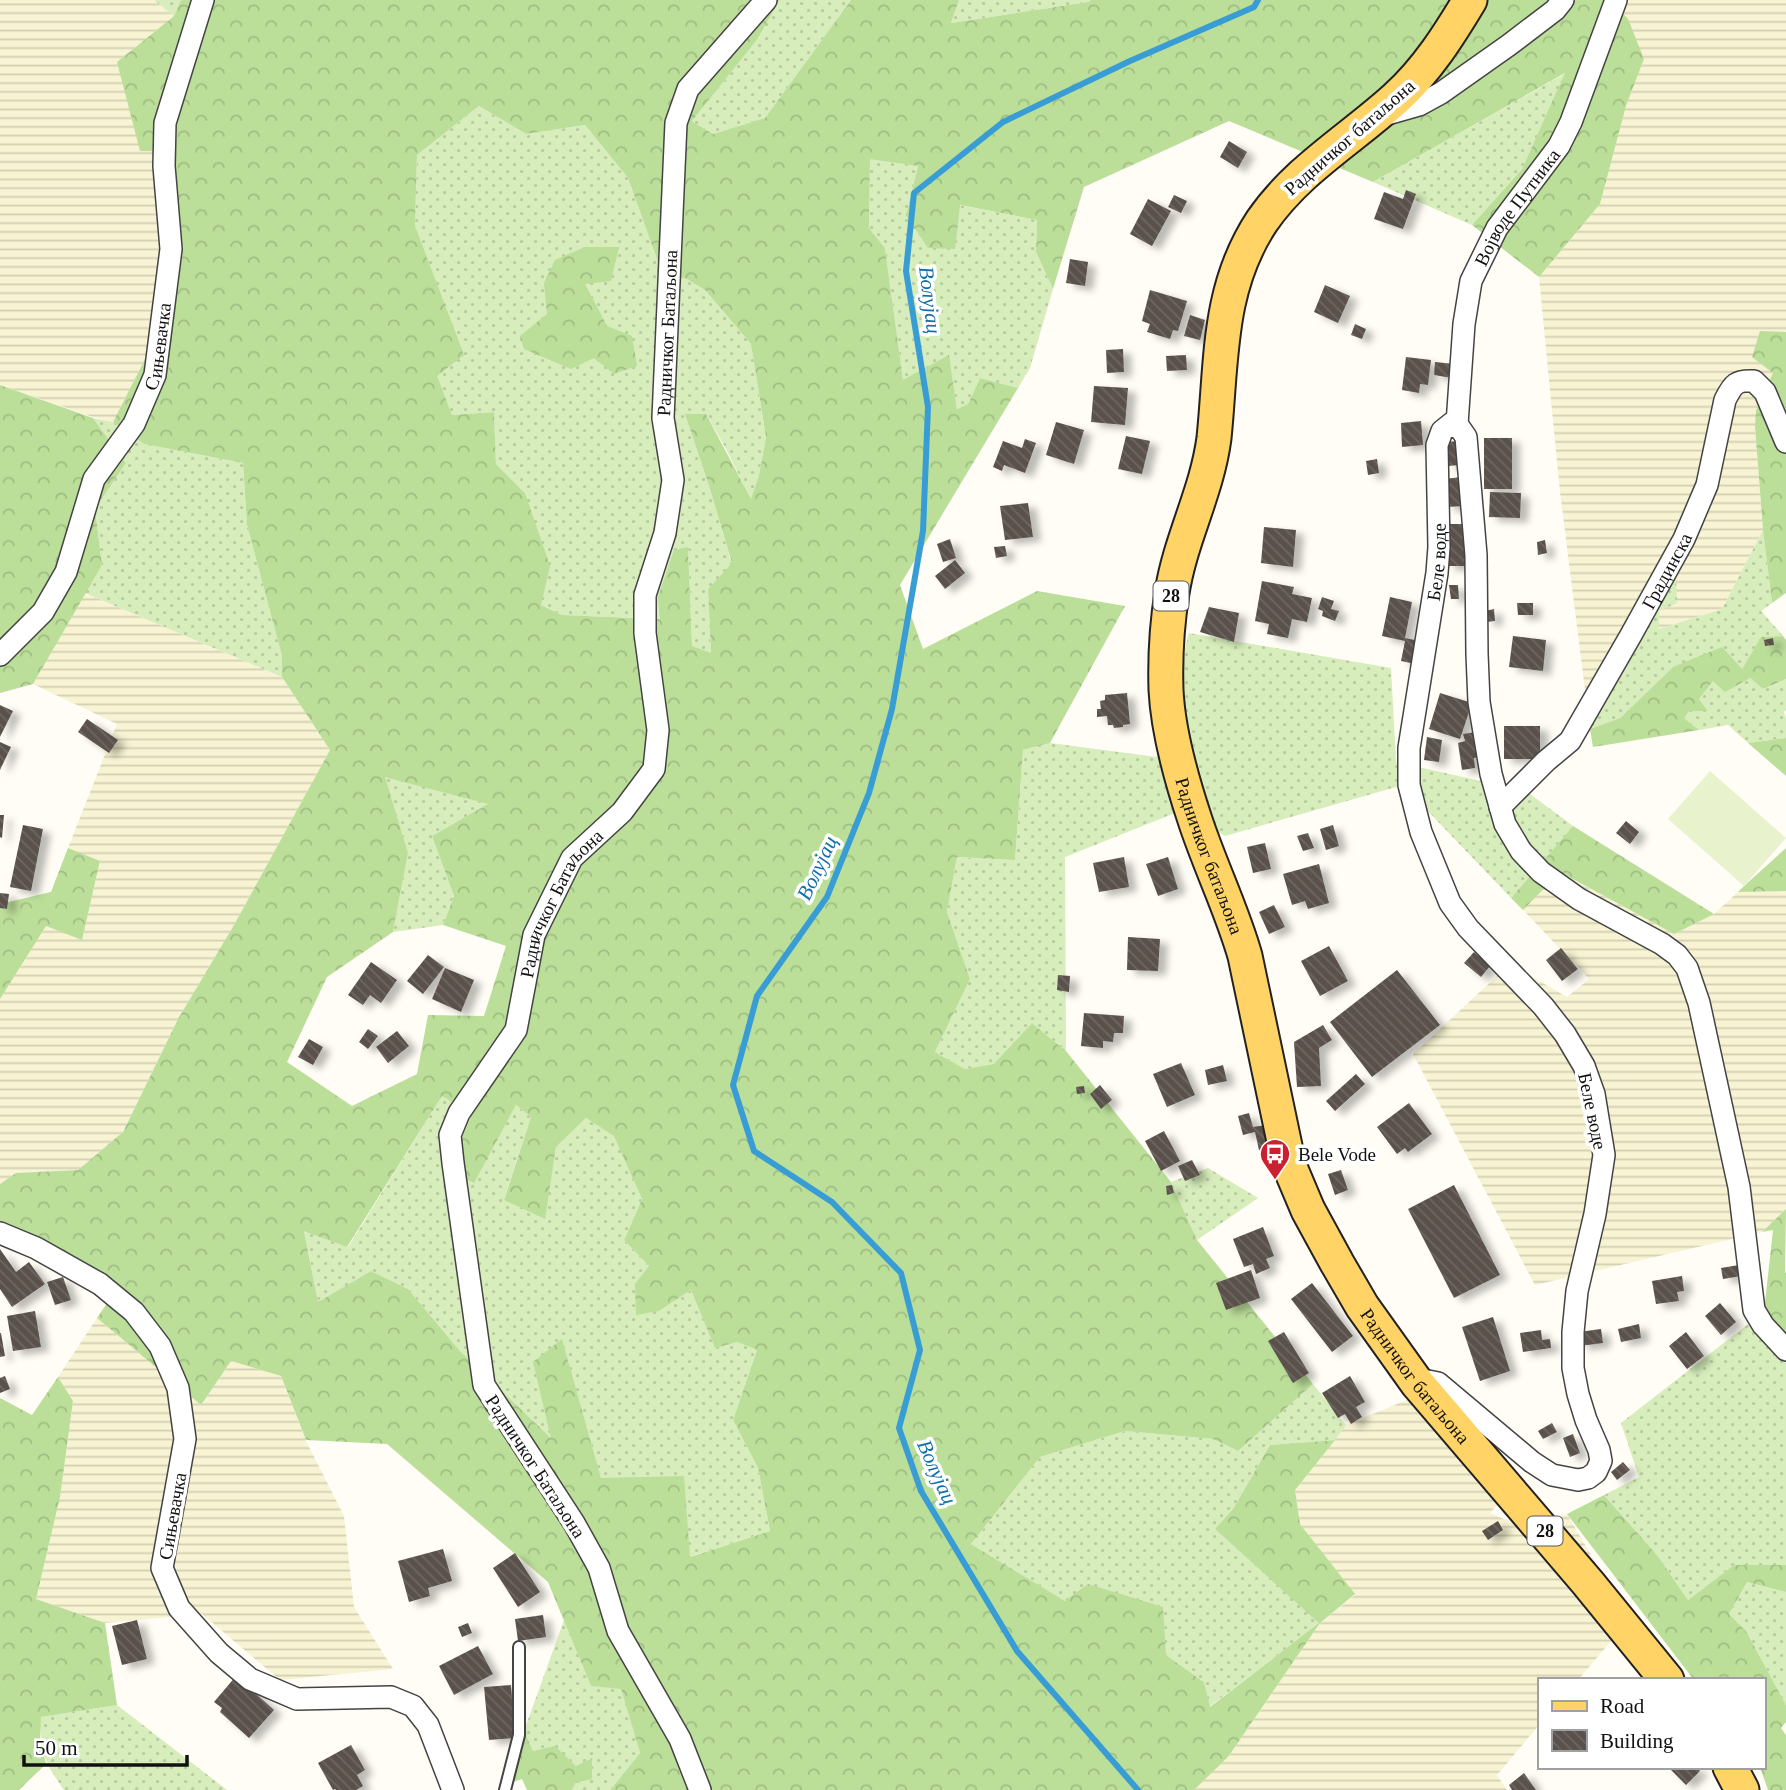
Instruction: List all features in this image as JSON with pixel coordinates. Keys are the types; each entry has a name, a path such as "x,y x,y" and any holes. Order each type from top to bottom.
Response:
{"main road":[{"name":"Радничког батаљона","path":"1470,0 1450,33 1414,81 1375,117 1312,166 1281,196 1262,222 1236,274 1222,334 1213,441 1208,468 1200,501 1182,550 1172,592 1166,691 1178,761 1206,851 1239,934 1289,1165 1308,1210 1369,1317 1417,1383 1665,1678"},
{"path":"1731,1769 1742,1790"}],"street":[{"name":"Сињевачка","path":"0,655 43,612 66,572 94,479 134,424 155,375 171,248 163,166 165,123 203,0"},
{"name":"Радничког Батаљона","path":"700,1790 680,1739 618,1631 599,1568 574,1523 484,1385 450,1135 459,1114 516,1030 534,935 572,858 622,812 654,769 658,730 645,633 645,595 666,533 673,480 663,418 676,124 688,89 766,0"},
{"path":"1375,117 1406,110 1441,93 1510,45 1555,10 1563,0"},
{"name":"Војводе Путника","path":"1457,424 1464,324 1471,281 1497,228 1559,146 1571,122 1616,0"},
{"name":"Градинска","path":"1500,807 1570,741 1684,539 1707,485 1731,387 1742,380 1754,381 1765,392 1786,442"},
{"name":"Беле воде","path":"1417,1383 1428,1381 1438,1384 1532,1462 1552,1475 1578,1480 1588,1478 1596,1472 1601,1461 1599,1450 1586,1420 1573,1368 1577,1291 1595,1214 1604,1155 1594,1094 1584,1066 1543,1006 1468,928 1450,903 1421,832 1409,785 1409,748 1437,573 1437,445 1439,437 1452,423 1457,424 1466,437 1476,555 1479,702 1491,774 1505,824 1521,851 1541,872 1579,899 1662,944 1677,955 1687,968 1699,1003 1739,1187 1754,1310 1763,1325 1786,1350"},
{"name":"Сињевачка","path":"0,1233 36,1248 100,1284 134,1312 160,1346 178,1388 185,1439 163,1568 179,1608 219,1653 250,1679 297,1699 391,1697 413,1706 429,1725 453,1790"}],"lane":[{"path":"505,1790 519,1735 519,1647"}],"shaded area":[{"path":"0,0 154,0 174,16 117,62 174,151 173,304 113,422 0,385"},
{"path":"1610,0 1786,0 1786,332 1760,332 1773,373 1755,427 1763,530 1722,609 1659,629 1659,611 1676,578 1654,583 1590,729 1560,492 1539,277 1600,204 1626,106 1644,59"},
{"path":"85,593 282,677 330,750 234,925 178,1019 123,1132 78,1170 16,1173 0,1184 0,999 46,926 82,939 100,862 68,848 117,724 33,684"},
{"path":"1559,872 1674,934 1714,914 1738,892 1786,891 1786,1209 1762,1232 1535,1285 1413,1054 1510,964 1567,997 1589,979 1523,910"},
{"path":"97,1318 201,1405 231,1361 281,1376 306,1441 344,1516 354,1607 393,1669 280,1680 202,1614 105,1623 36,1599 60,1497 73,1401 58,1377"},
{"path":"1436,1388 1513,1487 1490,1513 1529,1530 1567,1514 1629,1620 1580,1678 1538,1678 1538,1726 1497,1775 1507,1790 1194,1790 1228,1757 1320,1623 1355,1595 1300,1524 1295,1490 1346,1425"}],"green space":[{"path":"154,0 181,0 174,16"},
{"path":"181,0 780,0 757,40 692,121 713,134 765,118 851,0 959,0 951,23 1091,0 1455,0 1399,81 1310,155 1229,121 1084,187 1053,289 1036,252 1037,220 960,205 955,249 928,248 906,215 918,166 870,159 869,228 885,248 903,380 949,355 957,409 968,404 980,378 1018,388 900,585 923,649 1037,591 1125,606 1050,743 1023,750 1015,860 957,857 947,912 970,979 935,1052 965,1069 994,1064 1032,1023 1066,1051 1171,1182 1197,1240 1313,1384 1238,1451 1213,1439 1125,1431 1040,1457 971,1544 1065,1601 1088,1584 1163,1607 1166,1655 1204,1682 1210,1707 1319,1623 1215,1529 1233,1509 1270,1445 1335,1440 1295,1490 1300,1524 1355,1594 1320,1623 1228,1757 1194,1790 610,1790 640,1753 621,1689 591,1686 548,1582 387,1444 306,1440 281,1376 231,1361 201,1405 97,1318 118,1287 0,1226 0,1184 16,1173 78,1170 123,1132 178,1019 234,925 330,750 282,677 282,656 247,525 243,463 144,444 113,422 173,304 174,151 140,151 117,62 174,16","holes":["479,106 526,134 585,125 628,178 658,262 705,290 751,344 766,437 759,475 751,499 706,414 685,414 732,563 708,589 711,653 692,646 688,547 674,550 658,597 660,619 562,615 541,605 550,566 525,493 496,464 494,412 452,415 437,376 464,355 415,226 417,155","385,777 488,804 432,836 454,896 443,925 506,946 484,1016 428,1015 417,1074 352,1106 287,1062 327,977 393,932 408,853","442,1096 472,1114 447,1173 474,1183 516,1105 531,1117 504,1200 545,1219 556,1147 586,1118 614,1136 642,1199 624,1240 649,1266 635,1284 636,1315 659,1311 691,1290 715,1348 737,1342 757,1350 733,1420 758,1468 770,1531 690,1557 684,1476 601,1478 562,1339 533,1362 551,1438 460,1351 408,1289 371,1271 318,1302 304,1231 347,1247"]},
{"path":"780,0 851,0 765,118 713,134 692,121 757,40"},
{"path":"959,0 1091,0 951,23"},
{"path":"1481,0 1610,0 1628,19 1644,59 1626,106 1600,204 1539,277 1472,225 1522,169 1565,73 1373,182 1337,167"},
{"path":"1566,73 1522,169 1472,225 1373,182"},
{"path":"479,106 526,134 585,125 628,178 658,262 705,290 751,344 766,437 751,500 706,414 685,414 732,564 708,589 711,654 692,646 688,547 661,619 562,615 541,605 525,493 496,464 494,412 452,415 436,376 415,226 417,155"},
{"path":"870,158 918,166 906,215 959,205 1037,220 1036,252 1053,289 1030,368 1018,388 980,378 968,404 957,409 949,356 903,381 885,248 869,228"},
{"path":"585,247 619,247 611,281 585,284 607,326 632,336 637,366 614,374 594,358 571,369 524,349 520,336 547,314 544,283 555,260"},
{"path":"1760,331 1786,332 1786,593 1772,603 1755,427 1756,411 1773,373 1752,357"},
{"path":"0,385 93,418 126,463 95,509 102,565 33,684 0,693"},
{"path":"93,418 113,422 144,444 243,463 247,525 282,656 282,677 85,593 102,565 95,509 126,463"},
{"path":"1763,530 1772,603 1761,611 1783,636 1759,641 1742,669 1673,667 1620,718 1590,729 1654,583 1676,578 1677,603 1659,611 1659,629 1722,609"},
{"path":"1189,633 1391,668 1396,762 1530,794 1573,826 1511,898 1403,785 1225,836 1180,811 1065,857 1066,1051 1032,1023 995,1064 965,1069 935,1052 970,979 947,912 957,857 1015,860 1023,750 1050,743 1157,757"},
{"path":"1783,636 1786,640 1786,679 1763,689 1750,678 1725,692 1713,681 1699,699 1708,711 1689,711 1684,718 1699,730 1593,747 1590,729 1620,718 1673,667 1722,647 1742,669 1761,637"},
{"path":"1750,678 1763,689 1786,679 1786,738 1748,743 1728,725 1699,730 1684,718 1689,711 1708,711 1699,699 1713,681"},
{"path":"1786,738 1786,776 1748,743"},
{"path":"1710,771 1786,838 1744,886 1668,819"},
{"path":"384,776 489,804 432,836 454,896 443,925 393,932 408,853"},
{"path":"1573,826 1714,914 1674,934 1560,872 1523,910 1511,898"},
{"path":"68,848 100,861 82,940 46,926 0,999 0,904 51,892"},
{"path":"1786,848 1786,891 1738,892 1744,886"},
{"path":"442,1096 472,1113 447,1173 473,1183 516,1105 531,1117 504,1199 544,1218 556,1147 586,1118 615,1136 642,1199 624,1240 649,1266 659,1311 691,1290 715,1347 737,1342 757,1350 733,1420 758,1468 770,1531 689,1557 601,1479 562,1340 552,1439 460,1351 408,1289 371,1271 318,1302 304,1230 348,1247"},
{"path":"1208,1168 1258,1198 1197,1240 1171,1182"},
{"path":"1786,1209 1786,1346 1764,1312 1773,1230 1762,1232"},
{"path":"1752,1321 1786,1346 1786,1565 1734,1565 1688,1600 1657,1555 1604,1495 1639,1477 1621,1423"},
{"path":"58,1377 73,1401 60,1497 36,1599 105,1623 117,1705 41,1717 40,1739 46,1764 19,1790 0,1790 0,1398 32,1415"},
{"path":"1313,1384 1346,1425 1335,1440 1270,1445 1233,1509 1215,1529 1320,1623 1209,1707 1204,1682 1166,1655 1065,1601 971,1544 1040,1457 1125,1431 1213,1439 1238,1451"},
{"path":"1604,1495 1657,1555 1688,1600 1734,1565 1786,1565 1786,1592 1747,1582 1729,1614 1746,1631 1786,1705 1786,1722 1781,1728 1786,1735 1786,1790 1768,1790 1761,1769 1765,1769 1765,1678 1692,1678 1567,1514"},
{"path":"1747,1582 1786,1592 1786,1705 1746,1631 1729,1614"},
{"path":"564,1620 591,1686 621,1688 640,1753 610,1790 572,1790 592,1758 576,1766 555,1747 533,1751 524,1731"},
{"path":"117,1705 227,1790 64,1790 44,1756 40,1717"},
{"path":"524,1731 533,1751 555,1746 576,1766 592,1758 592,1779 575,1783 572,1790 527,1790 522,1779 504,1785"}],"building":[{"path":"1229,141 1247,152 1238,168 1220,157"},
{"path":"1406,190 1416,194 1403,229 1374,219 1384,192 1403,199"},
{"path":"1174,195 1187,201 1181,213 1168,207"},
{"path":"1148,199 1171,211 1152,246 1130,234"},
{"path":"1070,259 1088,262 1085,286 1066,283"},
{"path":"1325,285 1350,296 1338,323 1314,312"},
{"path":"1150,290 1187,301 1178,331 1173,330 1170,339 1147,332 1150,324 1142,321"},
{"path":"1190,315 1205,320 1200,340 1184,336"},
{"path":"1355,324 1366,329 1362,339 1351,335"},
{"path":"1123,349 1124,372 1107,373 1106,350"},
{"path":"1186,355 1187,370 1167,371 1166,356"},
{"path":"1406,357 1431,360 1428,385 1420,384 1419,393 1402,390"},
{"path":"1435,362 1454,364 1452,378 1434,375"},
{"path":"1094,386 1128,388 1125,425 1091,422"},
{"path":"1421,421 1423,445 1402,447 1401,423"},
{"path":"1056,422 1084,430 1074,464 1046,455"},
{"path":"1126,436 1150,441 1142,474 1118,469"},
{"path":"1484,438 1512,438 1512,489 1484,489"},
{"path":"1025,439 1036,443 1025,473 1004,465 1002,471 993,467 1003,441 1022,448"},
{"path":"1458,441 1460,465 1448,466 1446,442"},
{"path":"1377,459 1379,473 1368,475 1366,461"},
{"path":"1462,477 1464,506 1447,507 1444,479"},
{"path":"1490,492 1521,493 1520,518 1489,517"},
{"path":"1028,503 1033,537 1005,540 1000,506"},
{"path":"1446,524 1469,524 1470,566 1447,566"},
{"path":"1264,527 1296,530 1293,567 1261,563"},
{"path":"950,539 956,558 943,562 937,544"},
{"path":"1545,540 1547,553 1538,555 1537,542"},
{"path":"1005,546 1007,556 996,558 994,547"},
{"path":"955,560 965,573 945,589 935,576"},
{"path":"1262,581 1294,587 1292,594 1312,598 1307,622 1292,619 1288,638 1267,634 1269,624 1255,621"},
{"path":"1449,585 1458,585 1459,599 1451,599"},
{"path":"1322,597 1334,601 1331,609 1339,611 1335,621 1322,616 1323,611 1318,609"},
{"path":"1390,597 1412,602 1405,638 1420,641 1415,664 1401,661 1405,641 1382,636"},
{"path":"1517,603 1533,603 1533,615 1518,615"},
{"path":"1209,607 1239,613 1234,642 1200,632"},
{"path":"1494,609 1495,621 1486,622 1485,611"},
{"path":"1513,636 1546,640 1543,671 1509,667"},
{"path":"1773,638 1774,645 1765,646 1764,640"},
{"path":"1127,693 1130,724 1114,728 1113,725 1108,725 1107,716 1097,717 1097,709 1101,709 1100,701 1105,700 1105,695"},
{"path":"1440,693 1472,703 1460,739 1429,729"},
{"path":"0,705 13,711 0,737"},
{"path":"87,719 118,740 109,753 78,732"},
{"path":"1504,726 1540,726 1540,759 1504,759"},
{"path":"1475,732 1479,757 1474,758 1475,768 1462,770 1458,743 1465,741 1463,734"},
{"path":"1427,737 1442,740 1439,762 1424,760"},
{"path":"0,742 11,747 0,770"},
{"path":"0,815 4,815 2,838 0,837"},
{"path":"1626,821 1639,832 1630,844 1616,833"},
{"path":"23,825 43,829 31,891 10,887"},
{"path":"1333,825 1339,846 1326,850 1320,829"},
{"path":"1308,833 1314,848 1303,851 1297,836"},
{"path":"1265,843 1271,869 1253,873 1247,847"},
{"path":"1124,857 1129,887 1099,892 1093,863"},
{"path":"1168,857 1178,889 1158,896 1146,864"},
{"path":"1319,864 1329,903 1308,909 1305,901 1292,905 1283,874"},
{"path":"0,893 9,894 7,909 0,908"},
{"path":"1274,905 1285,927 1269,934 1259,912"},
{"path":"1128,937 1160,939 1158,971 1127,970"},
{"path":"1329,946 1348,981 1320,996 1301,961"},
{"path":"1561,948 1578,969 1562,981 1546,960"},
{"path":"1474,952 1490,966 1481,977 1464,963"},
{"path":"428,955 444,967 423,994 407,981"},
{"path":"371,962 397,980 381,1003 370,995 363,1005 348,995"},
{"path":"445,968 474,980 461,1012 432,999"},
{"path":"1397,970 1440,1025 1372,1077 1330,1022"},
{"path":"1058,975 1070,976 1069,992 1057,990"},
{"path":"1084,1013 1124,1016 1123,1033 1114,1033 1113,1042 1103,1041 1103,1048 1081,1046"},
{"path":"1323,1025 1332,1040 1319,1048 1321,1086 1297,1087 1294,1042"},
{"path":"368,1029 378,1036 368,1049 359,1042"},
{"path":"397,1031 409,1046 388,1063 376,1047"},
{"path":"309,1039 323,1047 313,1065 298,1057"},
{"path":"1181,1063 1195,1095 1167,1107 1153,1074"},
{"path":"1223,1065 1227,1081 1208,1085 1205,1070"},
{"path":"1356,1074 1365,1084 1335,1111 1326,1101"},
{"path":"1100,1085 1112,1100 1101,1109 1090,1094"},
{"path":"1084,1086 1085,1093 1077,1094 1076,1087"},
{"path":"1409,1103 1432,1134 1408,1152 1405,1148 1397,1154 1377,1127"},
{"path":"1249,1113 1253,1127 1266,1125 1271,1148 1259,1150 1255,1132 1243,1135 1238,1116"},
{"path":"1164,1131 1180,1161 1161,1171 1145,1141"},
{"path":"1192,1160 1200,1175 1185,1181 1178,1166"},
{"path":"1341,1170 1348,1190 1335,1195 1328,1174"},
{"path":"1172,1185 1174,1193 1167,1195 1166,1186"},
{"path":"1454,1185 1500,1275 1454,1298 1408,1209"},
{"path":"1263,1227 1274,1256 1266,1259 1270,1268 1256,1274 1253,1264 1244,1267 1233,1239"},
{"path":"0,1249 16,1272 29,1262 45,1284 12,1307 0,1289"},
{"path":"1739,1265 1741,1276 1723,1279 1721,1268"},
{"path":"1251,1270 1260,1298 1226,1310 1216,1283"},
{"path":"1682,1276 1684,1291 1677,1292 1679,1301 1656,1304 1652,1281"},
{"path":"63,1277 71,1300 55,1305 47,1282"},
{"path":"1312,1283 1353,1336 1332,1352 1291,1299"},
{"path":"1720,1303 1736,1322 1721,1335 1705,1316"},
{"path":"35,1311 41,1347 13,1351 7,1316"},
{"path":"1493,1317 1510,1371 1480,1381 1462,1327"},
{"path":"1639,1324 1641,1338 1621,1342 1618,1329"},
{"path":"1601,1329 1603,1343 1580,1346 1579,1332"},
{"path":"1541,1330 1542,1340 1550,1339 1551,1348 1523,1352 1520,1333"},
{"path":"1284,1332 1309,1373 1293,1383 1268,1341"},
{"path":"1686,1332 1704,1356 1687,1369 1669,1346"},
{"path":"0,1333 5,1356 0,1357"},
{"path":"5,1376 10,1389 0,1393 0,1378"},
{"path":"1350,1376 1365,1402 1356,1407 1362,1417 1351,1424 1345,1414 1338,1418 1322,1393"},
{"path":"1552,1423 1557,1432 1543,1439 1538,1431"},
{"path":"1573,1434 1580,1453 1570,1457 1563,1438"},
{"path":"1623,1462 1630,1470 1617,1480 1611,1472"},
{"path":"1498,1521 1503,1530 1488,1540 1482,1531"},
{"path":"443,1549 452,1581 428,1588 430,1596 409,1602 398,1561"},
{"path":"515,1553 540,1592 518,1607 493,1568"},
{"path":"543,1615 546,1637 518,1641 515,1619"},
{"path":"137,1620 147,1659 122,1665 112,1626"},
{"path":"468,1623 472,1633 462,1637 458,1627"},
{"path":"478,1646 493,1674 454,1695 439,1666"},
{"path":"236,1676 274,1710 249,1738 220,1712 222,1708 214,1702"},
{"path":"511,1685 515,1738 489,1740 484,1687"},
{"path":"351,1745 365,1770 357,1775 363,1786 356,1790 333,1790 318,1763"},
{"path":"1670,1769 1700,1771 1686,1785"},
{"path":"1524,1773 1536,1790 1512,1790 1509,1785"}],"waterway":[{"name":"Волујац","path":"1138,1790 1017,1651 921,1491 899,1428 920,1350 901,1273 832,1202 754,1151 733,1085 757,996 827,897 869,793 892,709 923,531 928,407 906,271 914,193 1003,122 1130,61 1254,7 1258,0"}],"place":[{"name":"Bele Vode","path":"1275,1181"}]}
